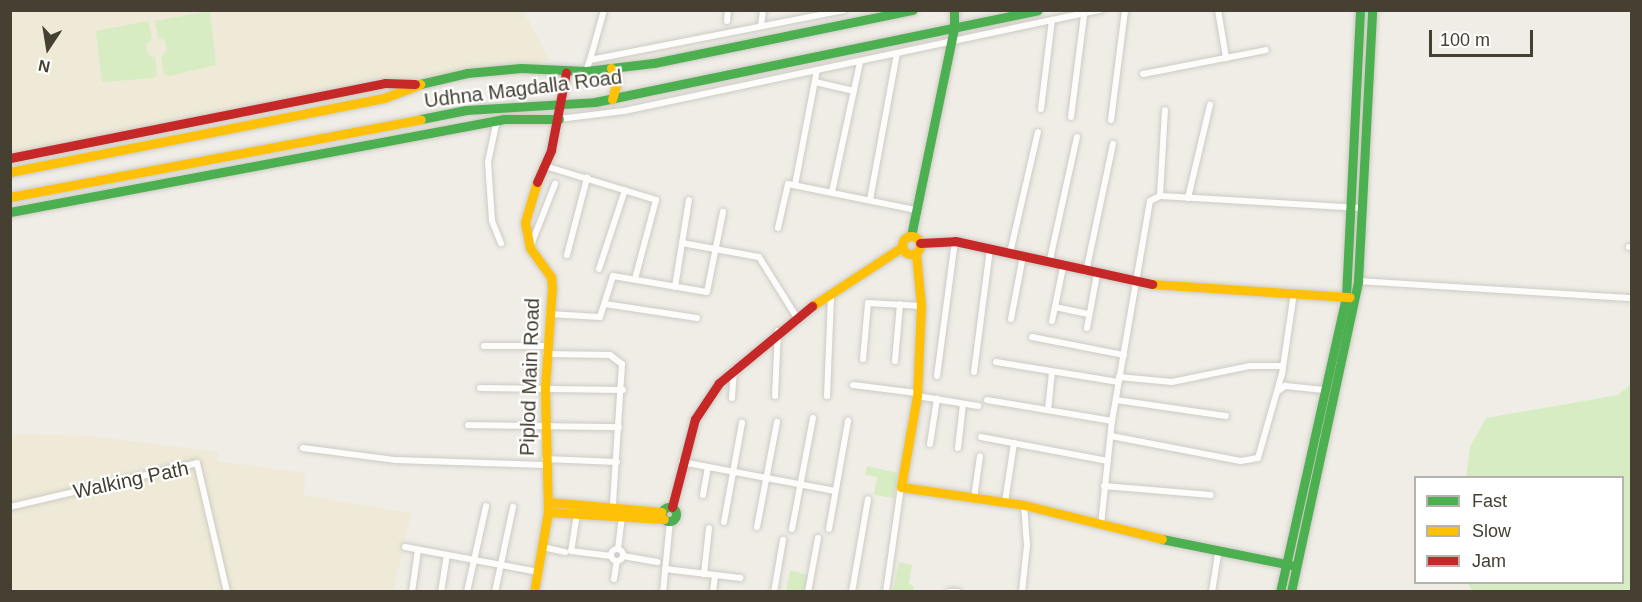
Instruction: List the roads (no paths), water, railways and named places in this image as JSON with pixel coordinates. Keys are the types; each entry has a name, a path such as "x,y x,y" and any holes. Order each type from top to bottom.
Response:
{"street":[{"path":"586,71 604,10"},
{"path":"727,21 728,10"},
{"path":"761,26 763,10"},
{"path":"590,60 844,10"},
{"name":"Udhna Magdalla Road","path":"10,172 384,98 417,85 497,69 566,72 611,68 817,32 913,10"},
{"path":"948,10 951,30"},
{"path":"663,591 667,515 695,419 734,369 778,330 902,247 910,236 954,10"},
{"name":"Udhna Magdalla Road","path":"10,197 466,110 560,105 612,99 1038,10"},
{"path":"10,212 497,120 559,119 624,111 860,63 897,53 949,44 1101,10"},
{"path":"1111,120 1125,10"},
{"path":"1218,10 1226,58"},
{"path":"1280,591 1325,390 1351,297 1358,281 1360,10"},
{"path":"1291,591 1351,297 1372,10"},
{"path":"1071,117 1084,15"},
{"path":"1041,109 1052,20"},
{"path":"1143,74 1266,50"},
{"path":"870,200 897,53"},
{"path":"832,192 860,63"},
{"path":"611,68 617,82 612,99"},
{"path":"795,184 817,70"},
{"name":"Piplod Main Road","path":"534,591 543,548 548,507 544,462 546,350 551,277 530,248 526,211 545,166 559,119 566,72"},
{"path":"815,82 854,91"},
{"path":"10,158 385,83 417,85"},
{"path":"1188,198 1210,105"},
{"path":"1101,525 1112,421 1149,206 1160,196 1165,110"},
{"path":"497,120 488,162 492,221 501,243"},
{"path":"1010,253 1038,132"},
{"path":"1049,264 1077,137"},
{"path":"1086,272 1113,144"},
{"path":"545,166 653,198 657,205 635,279"},
{"path":"567,255 587,178"},
{"path":"530,248 555,184"},
{"path":"778,228 784,189 795,184 916,210"},
{"path":"599,269 625,190"},
{"path":"1160,196 1357,208"},
{"path":"675,287 689,200"},
{"path":"549,314 596,318 603,315 611,277 707,292 718,250 723,212"},
{"path":"910,236 920,243 955,241 1137,283 1351,297"},
{"path":"937,376 955,241"},
{"path":"682,243 762,260 796,316"},
{"path":"885,591 917,394 921,306 916,253 920,243"},
{"path":"902,247 907,253 916,253"},
{"path":"974,372 990,249"},
{"path":"1011,319 1023,256"},
{"path":"1052,321 1063,267"},
{"path":"1087,328 1097,274"},
{"path":"1358,281 1632,298"},
{"path":"1111,436 1253,461 1260,454 1277,392 1293,293"},
{"path":"827,396 831,295"},
{"path":"863,358 868,303 921,306"},
{"path":"605,304 697,318"},
{"path":"895,361 900,304"},
{"path":"1054,307 1089,315"},
{"path":"775,396 778,330"},
{"path":"1032,337 1124,355"},
{"path":"484,346 616,357 623,369 623,390 613,505"},
{"path":"996,362 1052,373 1119,380 1172,382 1250,366 1283,366"},
{"path":"732,398 734,369"},
{"path":"1048,411 1052,373"},
{"path":"853,386 917,394 978,406"},
{"path":"1277,392 1285,386 1325,390"},
{"path":"480,388 623,390"},
{"path":"930,444 937,399"},
{"path":"987,400 1112,421"},
{"path":"1116,400 1226,416"},
{"path":"958,448 963,404"},
{"path":"792,529 813,418"},
{"path":"828,529 848,421"},
{"path":"757,527 777,422"},
{"path":"724,522 742,423"},
{"path":"468,425 620,427"},
{"path":"981,437 1108,461"},
{"path":"1005,502 1014,443"},
{"path":"303,448 396,460 617,462"},
{"path":"974,498 980,456"},
{"path":"682,462 835,491"},
{"name":"Walking Path","path":"10,507 196,463 226,591"},
{"path":"703,495 708,468"},
{"path":"1104,486 1211,495"},
{"path":"901,487 1024,505 1218,553 1296,566"},
{"path":"852,591 868,499"},
{"path":"548,507 613,505 667,515"},
{"path":"1022,591 1027,545 1024,505"},
{"path":"467,591 472,559 486,506"},
{"path":"495,591 513,507"},
{"path":"548,507 577,514 622,517 667,515"},
{"path":"577,514 572,550 657,562"},
{"path":"614,579 622,517"},
{"path":"704,574 708,528"},
{"path":"808,591 818,538"},
{"path":"774,591 783,540"},
{"path":"405,548 538,572"},
{"path":"543,548 565,552"},
{"path":"412,591 418,550"},
{"path":"1212,591 1218,553"},
{"path":"441,591 447,555"},
{"path":"665,569 740,578"},
{"path":"713,591 715,575"},
{"path":"948,591 958,591"}]}
